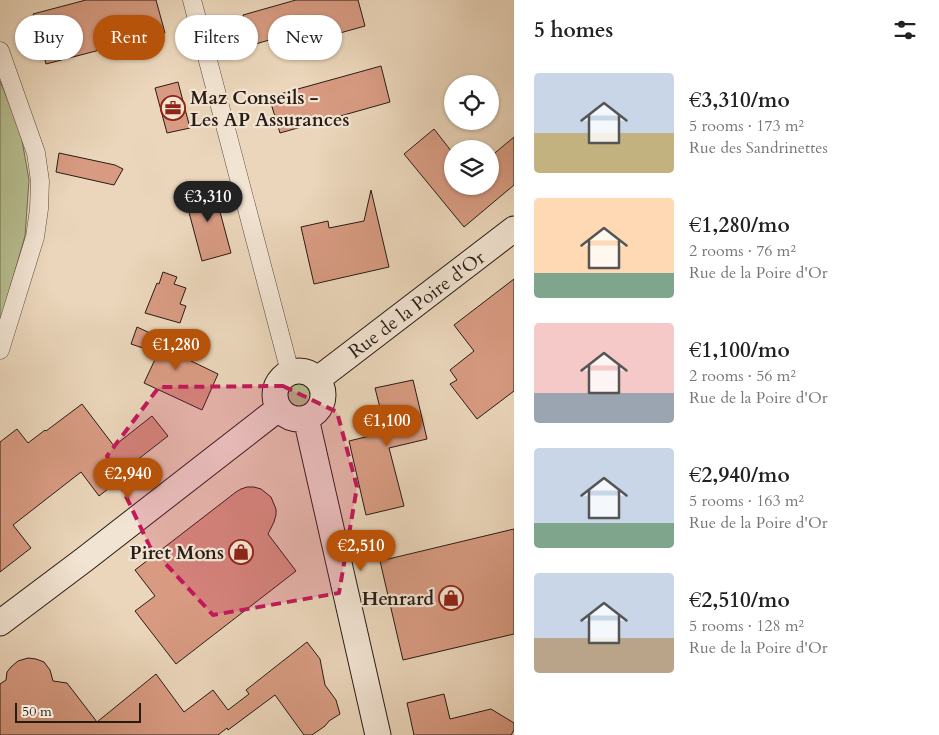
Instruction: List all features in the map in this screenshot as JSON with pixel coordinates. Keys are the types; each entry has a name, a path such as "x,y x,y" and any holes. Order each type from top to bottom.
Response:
{"street":[{"path":"192,0 290,372"},
{"path":"0,51 36,153 40,181 35,237 0,350"},
{"name":"Rue de la Poire d'Or","path":"318,379 514,229"},
{"path":"297,370 312,374 318,379 322,386 322,402 319,409 313,415 298,420 290,418 278,408 274,395 275,387 283,376 297,370"},
{"path":"0,622 85,559 278,408"},
{"path":"306,418 378,735"}],"highlighted area":[{"path":"283,386 337,412 357,487 339,593 213,615 150,547 107,456 159,387"}],"green space":[{"path":"0,81 20,129 29,180 25,236 0,323"},
{"path":"299,381 308,385 312,394 308,403 299,407 290,403 286,394 290,385"}],"building":[{"path":"86,0 156,0 160,15 93,15 93,52 83,54 83,15 33,14"},
{"path":"296,0 358,0 365,26 342,32 342,15 268,15 268,40 258,43 258,15 243,15"},
{"path":"45,60 61,60 46,64"},
{"path":"381,66 390,102 280,133 269,97"},
{"name":"Maz Conseils - Les AP Assurances","path":"178,82 190,128 167,133 155,88"},
{"path":"434,129 444,142 444,195 499,195 499,150 514,137 514,185 464,227 404,154"},
{"path":"59,153 115,165 123,169 114,185 56,172"},
{"path":"212,182 231,253 202,261 187,205 197,202 193,187"},
{"path":"371,190 389,267 314,284 301,227 328,221 329,228 364,221"},
{"path":"163,272 177,277 174,284 186,288 180,304 186,306 180,323 145,313"},
{"path":"514,279 514,391 477,419 450,384 457,380 450,370 474,351 454,325"},
{"path":"137,327 191,352 187,359 218,374 202,410 144,383 158,353 131,344"},
{"path":"413,380 427,439 389,448 404,506 366,515 349,441 386,432 375,388"},
{"path":"82,404 114,446 152,416 168,436 123,471 126,475 99,496 81,472 13,525 31,548 0,572 0,442 17,429 28,443"},
{"path":"247,487 261,489 271,497 276,509 276,515 268,534 296,571 176,664 135,611 155,596 135,570 236,492"},
{"name":"Henrard","path":"514,529 514,634 403,660 380,561"},
{"path":"307,642 320,659 325,685 336,700 340,714 312,735 304,735 275,695 228,730 227,728 218,735 0,735 0,684 6,680 7,672 18,661 28,658 44,662 50,670 53,681 67,683 97,722 156,674 184,712 213,690 228,710 249,694 246,690"},
{"path":"444,694 450,719 491,709 514,723 514,730 511,735 414,735 407,703"}],"place":[{"name":"Maz Conseils - Les AP Assurances","path":"173,108"},
{"name":"Piret Mons","path":"241,552"},
{"name":"Henrard","path":"451,598"}]}
